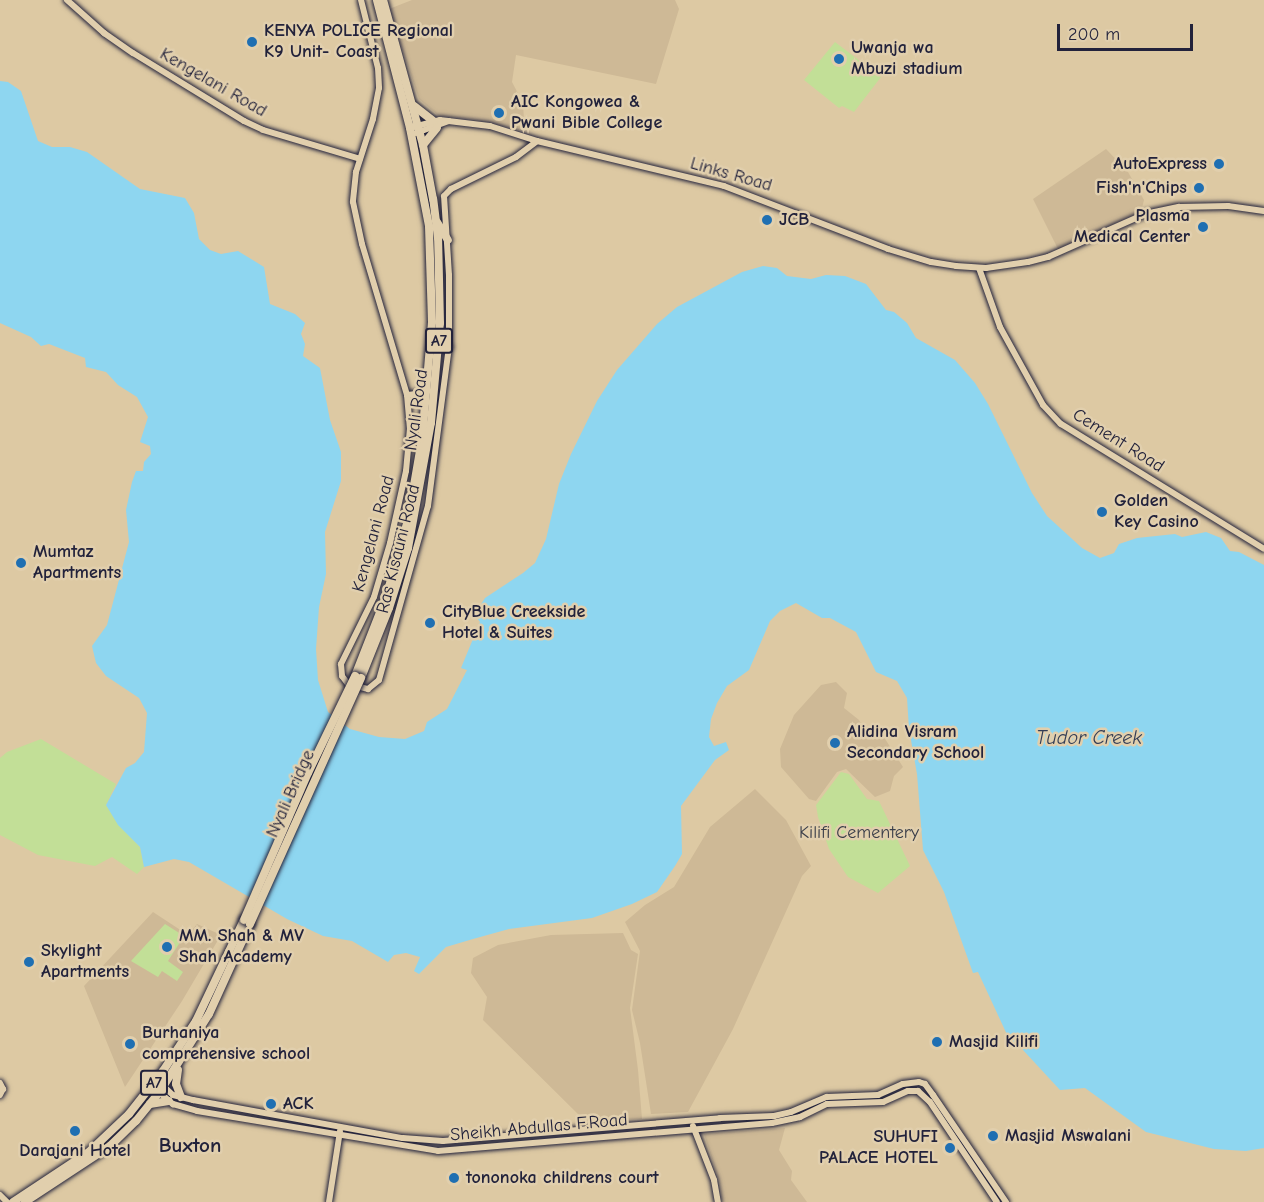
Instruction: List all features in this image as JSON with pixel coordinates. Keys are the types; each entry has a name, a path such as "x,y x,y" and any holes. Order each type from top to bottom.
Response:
{"highway":[{"name":"Nyali Road","path":"358,677 382,630 406,555 424,464 439,348 438,253 435,218 423,145 415,130 377,0"},
{"name":"Nyali Road","path":"358,677 400,552 417,472 432,322 432,258 413,105 383,0"},
{"path":"413,105 435,124 423,145"},
{"path":"435,218 448,240"},
{"path":"439,348 449,347"},
{"name":"Nyali Bridge","path":"247,922 358,677"},
{"name":"A7","path":"25,1202 101,1152 128,1129 162,1090 179,1066 209,1014 247,922"},
{"name":"A7","path":"13,1202 98,1144 124,1120 155,1082 195,1021 247,922"},
{"path":"179,1066 176,1084 181,1097"},
{"path":"150,1104 168,1101"}],"main road":[{"name":"Kengelani Road","path":"67,0 104,33 244,121 263,130 360,159"},
{"name":"Kengelani Road","path":"340,668 374,597 390,543 408,459 411,428 407,395 356,218 354,185 373,119 379,82 378,68 361,0"},
{"name":"Links Road","path":"415,130 449,121 481,124 537,141 724,186 913,258 979,268 996,267"},
{"path":"526,149 529,138"},
{"name":"Ras Kisauni Road","path":"340,668 348,684 368,689 380,680 428,506 449,347 446,194 537,141"},
{"path":"986,285 996,267 1048,257 1145,214 1196,206 1228,206 1264,211"},
{"name":"Cement Road","path":"979,268 986,285 990,306 1011,348 1043,405 1060,424 1264,549"},
{"path":"407,395 426,393"},
{"name":"Sheikh Abdullas F.Road","path":"155,1082 168,1101 197,1111 438,1151 787,1121 827,1104 883,1102 912,1090 918,1091 929,1100 998,1202"},
{"name":"Sheikh Abdullas F.Road","path":"162,1090 181,1097 418,1140 466,1141 697,1120 780,1115 827,1097 878,1095 903,1084 919,1082 933,1095 1006,1202"},
{"path":"0,1083 3,1089 0,1095"},
{"path":"697,1120 701,1128 699,1141"},
{"path":"697,1120 693,1129 714,1180 718,1202"},
{"path":"329,1202 340,1126"},
{"path":"0,1195 7,1202"}],"shaded area":[{"path":"412,0 675,0 679,9 656,84 516,55 512,82 523,103 524,120 519,130 473,119 439,116 419,99 389,9"},
{"path":"1106,149 1128,172 1144,200 1141,212 1058,249 1033,199"},
{"name":"Alidina Visram Secondary School","path":"836,682 847,693 844,708 859,720 869,737 880,731 903,767 894,776 890,791 875,797 846,769 837,772 816,801 809,799 781,767 780,749 794,715 821,685"},
{"path":"755,789 786,820 811,866 802,876 733,1029 688,1112 651,1114 640,1043 632,1010 640,951 625,922 645,905 674,887 710,827"},
{"path":"153,912 188,935 197,924 221,935 182,1001 125,1087 84,986"},
{"path":"623,933 631,950 638,954 630,1008 642,1119 585,1121 483,1020 487,997 471,973 473,958 498,945 551,935"},
{"path":"785,1128 779,1150 792,1171 791,1180 807,1202 722,1202 720,1183 704,1134"}],"green space":[{"name":"Uwanja wa Mbuzi stadium","path":"835,42 881,77 854,112 842,106 839,108 804,80"},
{"path":"41,739 116,784 106,805 118,824 140,847 144,867 137,874 112,857 95,866 38,855 0,835 0,758 7,752"},
{"name":"Kilifi Cementery","path":"841,772 849,774 867,799 879,801 910,866 878,893 848,877 829,849 818,817 816,805"},
{"path":"165,924 184,936 168,961 183,972 177,981 162,971 158,977 131,961"}],"water":[{"name":"Tudor Creek","path":"0,81 8,82 21,91 38,141 52,147 70,147 87,152 140,189 185,198 194,213 199,239 210,250 221,254 238,251 264,267 270,304 295,314 305,323 301,334 305,344 303,356 320,368 330,420 341,452 341,481 325,532 326,574 319,607 316,649 318,680 328,712 350,729 379,737 405,739 424,731 427,722 447,709 467,670 461,668 480,622 477,618 478,609 485,598 535,563 546,539 559,484 571,454 597,401 617,370 657,324 677,307 742,272 763,266 777,268 787,276 811,279 826,275 845,276 866,284 886,310 894,312 907,323 916,338 955,360 975,383 988,404 1032,493 1047,516 1082,548 1100,558 1114,553 1119,544 1137,538 1175,534 1182,537 1206,532 1221,538 1230,551 1239,552 1264,565 1264,1148 1246,1151 1214,1149 1146,1132 1085,1088 1060,1090 1023,1050 1010,1041 978,972 973,973 944,892 923,850 917,774 909,729 907,698 897,681 876,672 856,632 830,618 822,618 796,603 780,611 770,621 749,670 727,686 717,703 711,719 709,737 714,746 726,742 729,750 715,760 681,806 682,854 675,866 657,892 632,904 592,918 509,929 446,947 419,974 414,971 420,957 406,953 394,955 388,962 352,941 323,936 287,919 189,862 174,859 144,867 140,847 118,825 106,805 126,768 135,763 144,752 147,713 139,698 106,676 96,663 92,646 107,625 129,542 126,510 132,482 136,471 143,471 144,462 151,454 150,446 140,442 148,417 137,397 118,385 106,372 86,367 85,358 49,344 41,346 31,337 0,323"}],"place":[{"name":"KENYA POLICE Regional K9 Unit- Coast","path":"252,42"},
{"name":"Uwanja wa Mbuzi stadium","path":"839,59"},
{"name":"AIC Kongowea & Pwani Bible College","path":"499,113"},
{"name":"AutoExpress","path":"1219,164"},
{"name":"Fish'n'Chips","path":"1199,188"},
{"name":"JCB","path":"767,220"},
{"name":"Plasma Medical Center","path":"1203,227"},
{"name":"Golden Key Casino","path":"1102,512"},
{"name":"Mumtaz Apartments","path":"21,563"},
{"name":"CityBlue Creekside Hotel & Suites","path":"430,623"},
{"name":"Alidina Visram Secondary School","path":"835,743"},
{"name":"MM. Shah & MV Shah Academy","path":"167,947"},
{"name":"Skylight Apartments","path":"29,962"},
{"name":"Masjid Kilifi","path":"937,1042"},
{"name":"Burhaniya comprehensive school","path":"130,1044"},
{"name":"ACK","path":"271,1104"},
{"name":"Darajani Hotel","path":"75,1131"},
{"name":"Masjid Mswalani","path":"993,1136"},
{"name":"SUHUFI PALACE HOTEL","path":"950,1148"},
{"name":"tononoka childrens court","path":"454,1178"}],"district":[{"name":"Buxton","path":"190,1145"}]}
